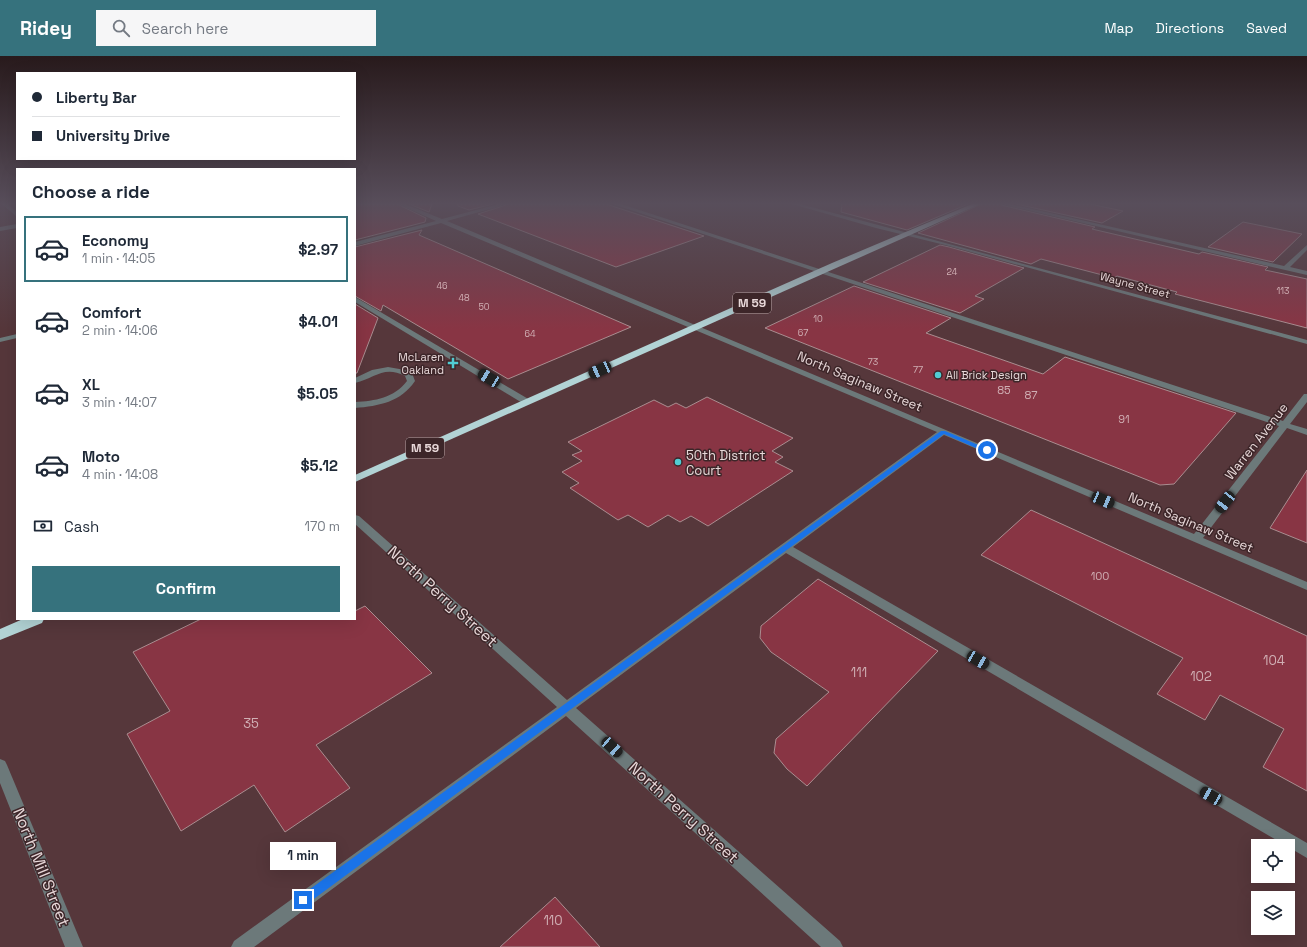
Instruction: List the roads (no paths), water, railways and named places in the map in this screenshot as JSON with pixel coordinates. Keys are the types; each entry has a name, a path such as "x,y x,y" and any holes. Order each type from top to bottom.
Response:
{"highway":[{"name":"M 59","path":"356,479 880,246"},
{"path":"0,635 35,620"}],"street":[{"name":"North Saginaw Street","path":"500,246 1307,586"},
{"path":"743,246 1307,432"},
{"name":"Wayne Street","path":"950,246 1307,342"},
{"path":"1187,246 1307,273"},
{"path":"1286,268 1307,247"},
{"path":"356,300 527,402"},
{"path":"0,340 16,336"},
{"path":"356,380 373,372 388,369 402,371 409,375 411,381 406,389 384,401 356,406"},
{"name":"Warren Avenue","path":"1196,539 1307,396"},
{"path":"240,947 943,432"},
{"name":"North Perry Street","path":"356,519 834,947"},
{"path":"786,548 1307,851"},
{"name":"North Mill Street","path":"0,764 74,947"}],"place":[{"name":"McLaren Oakland","path":"453,363"},
{"name":"All Brick Design","path":"938,375"},
{"name":"50th District Court","path":"678,462"}]}
